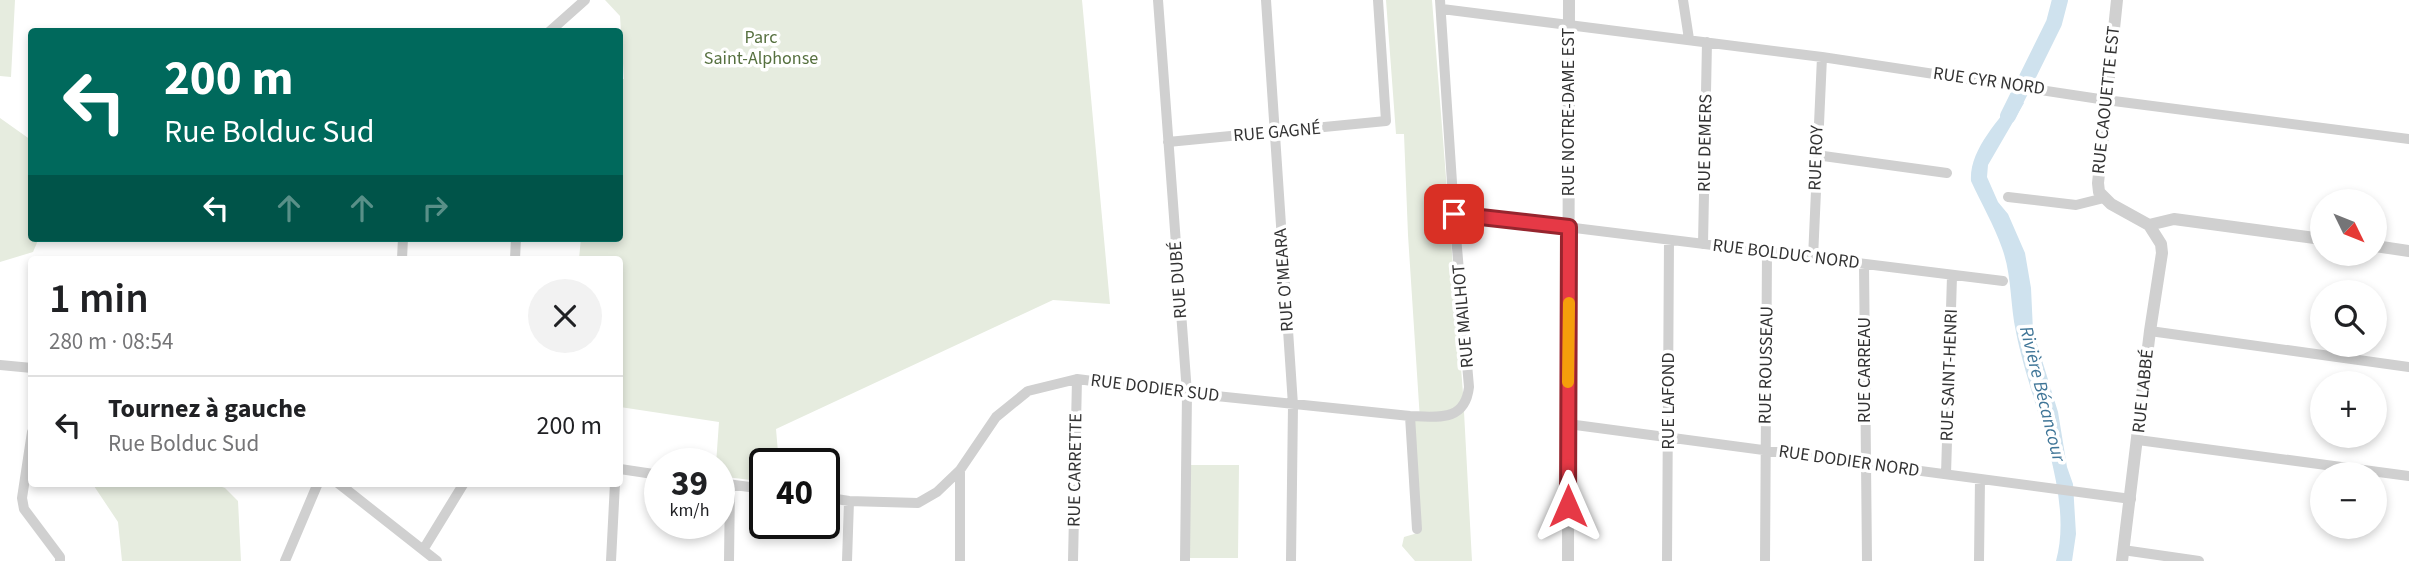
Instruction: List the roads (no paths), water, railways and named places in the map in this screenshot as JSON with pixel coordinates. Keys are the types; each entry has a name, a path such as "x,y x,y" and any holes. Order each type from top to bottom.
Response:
{"street":[{"path":"554,28 585,0"},
{"name":"RUE DUBÉ","path":"1158,0 1187,393 1185,561"},
{"name":"RUE O'MEARA","path":"1266,0 1293,405 1291,561"},
{"name":"RUE GAGNÉ","path":"1168,142 1386,121 1378,0"},
{"name":"RUE NOTRE-DAME EST","path":"1568,561 1569,0"},
{"path":"1683,0 1689,39"},
{"name":"RUE CAOUETTE EST","path":"2104,198 2099,192 2098,183 2117,0"},
{"name":"RUE CYR NORD","path":"1441,5 1822,57 2106,100 2409,139"},
{"name":"RUE MAILHOT","path":"1409,416 1453,414 1465,405 1469,387 1454,214 1441,5"},
{"name":"RUE DEMERS","path":"1703,244 1707,42"},
{"name":"RUE ROY","path":"1813,258 1822,57"},
{"path":"1816,155 1947,173"},
{"path":"2008,197 2076,205 2104,198 2149,225 2174,219 2310,237"},
{"name":"RUE BOLDUC NORD","path":"1454,214 2003,281"},
{"name":"RUE LABBÉ","path":"2123,556 2162,253 2161,244 2149,225"},
{"name":"RUE LAFOND","path":"1667,561 1668,240"},
{"path":"2387,248 2409,251"},
{"name":"RUE ROUSSEAU","path":"1765,561 1767,252"},
{"name":"RUE CARREAU","path":"1864,264 1867,561"},
{"name":"RUE SAINT-HENRI","path":"1946,474 1952,276"},
{"path":"2150,331 2409,367"},
{"path":"0,365 28,368"},
{"name":"RUE DODIER SUD","path":"840,500 918,503 937,492 960,470 996,417 1028,391 1077,379 1409,416"},
{"name":"RUE CARRETTE","path":"1073,561 1077,379"},
{"path":"1409,416 1417,529"},
{"name":"RUE DODIER NORD","path":"1568,424 2131,499"},
{"path":"2138,440 2409,476"},
{"path":"28,458 22,498 24,509 60,557 60,561"},
{"path":"623,469 644,473"},
{"path":"960,470 960,561"},
{"path":"1979,561 1980,479"},
{"path":"285,561 316,487"},
{"path":"343,487 437,561"},
{"path":"423,550 462,487"},
{"path":"611,561 615,487"},
{"path":"847,561 849,501"},
{"path":"728,539 729,561"},
{"path":"2123,556 2199,561"}],"water":[{"path":"2016,97 2024,103 1988,165 1987,177 1998,202 2008,214 2025,253 2031,288 2033,331 2058,412 2067,467 2073,484 2076,534 2072,561 2056,561 2060,506 2055,477 2022,359 2005,258 1971,181 1972,169 1980,147"}],"waterway":[{"name":"Rivière Bécancour","path":"2008,116 2054,23 2060,0"}],"park label":[{"name":"Parc Saint-Alphonse","path":"761,47"}]}
